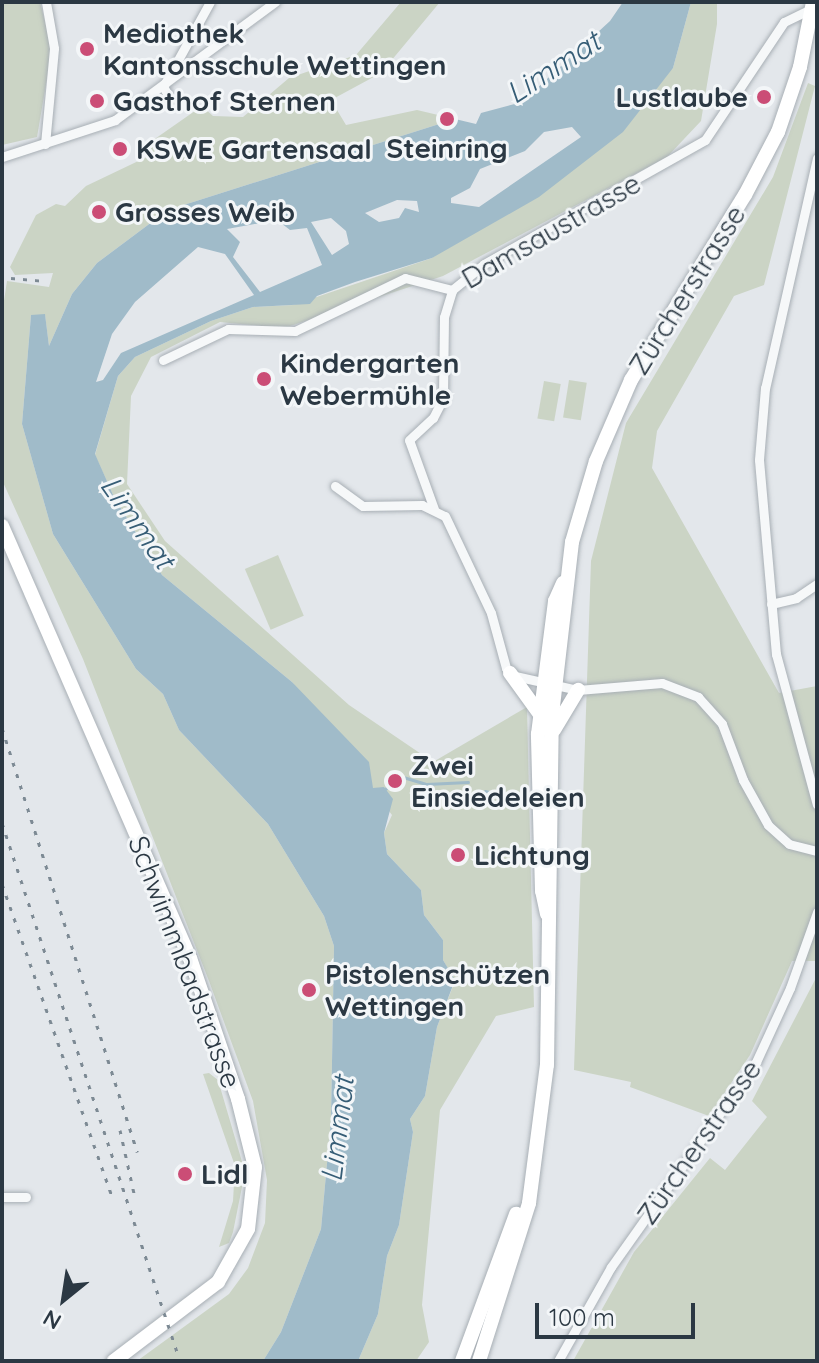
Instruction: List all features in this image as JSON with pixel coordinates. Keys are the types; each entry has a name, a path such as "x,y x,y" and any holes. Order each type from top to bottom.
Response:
{"main road":[{"name":"Zürcherstrasse","path":"548,687 565,579 585,494 614,417 655,337 767,156 796,82 813,5"},
{"name":"Schwimmbadstrasse","path":"2,526 190,958 238,1099 255,1167 248,1229 218,1282 114,1361"},
{"path":"510,673 539,713"},
{"path":"548,687 539,713 541,876 549,923"},
{"path":"479,1361 516,1255 547,1065 552,734 548,687"},
{"path":"552,734 578,690"},
{"path":"462,1361 531,1173"}],"street":[{"path":"45,144 54,48 46,2"},
{"path":"163,87 210,2"},
{"path":"2,157 115,120 275,2"},
{"name":"Damsaustrasse","path":"434,509 409,440 433,418 443,398 444,317 452,290 484,264 705,140 784,22 813,5"},
{"path":"163,87 170,98"},
{"path":"817,158 761,414 761,491 771,604 784,689 817,805"},
{"path":"163,360 228,329 295,331 405,278 452,290"},
{"path":"335,486 363,506 434,509 455,533 491,613 510,673 548,687 578,690 654,682 698,697 722,724 743,780 768,825 789,844 815,850 817,838"},
{"path":"771,604 796,598 817,584"},
{"name":"Zürcherstrasse","path":"558,1361 611,1267 756,1062 790,988 817,912"},
{"path":"2,1197 26,1197"}],"green space":[{"path":"2,2 40,2 52,49 37,137 2,145"},
{"path":"401,2 440,2 381,73 331,100 346,125 417,110 455,119 168,210 97,263 72,294 49,346 45,315 31,315 22,424 53,534 136,669 163,694 179,730 268,824 324,916 334,946 331,1120 321,1229 281,1332 263,1361 137,1361 229,1294 248,1268 265,1223 267,1180 253,1101 209,981 83,659 2,480 2,314 7,281 49,287 53,273 15,275 10,267 36,215 56,204 65,206 86,186 153,154 149,143 202,106 213,116 243,117 289,78 356,55"},
{"path":"691,2 717,2 717,24 701,121 667,157 443,276 284,328 220,322 151,357 131,396 127,484 165,541 349,705 433,762 527,707 534,1007 496,1016 440,1110 422,1305 429,1342 416,1361 358,1361 378,1314 387,1256 399,1225 413,1132 410,1119 425,1096 437,1027 455,981 443,960 443,940 424,915 421,890 387,854 384,833 392,815 292,682 162,575 114,497 95,455 118,376 135,357 211,321 253,307 293,305 432,258 673,68"},
{"path":"808,83 815,86 764,285 734,296 657,431 652,468 779,693 817,686 817,961 792,961 750,1055 709,1116 630,1087 631,1082 574,1070 591,561 626,423 773,177"},
{"path":"569,380 587,383 581,420 563,418"},
{"path":"544,381 561,384 554,421 537,418"},
{"path":"278,555 304,616 271,630 245,569"},
{"path":"817,976 817,1361 573,1361 634,1252 710,1158 725,1170 767,1117 752,1101"},
{"path":"209,1073 218,1080 245,1172 233,1232 229,1243 219,1247 233,1201 235,1166 203,1074"}],"water":[{"name":"Limmat","path":"623,2 691,2 673,68 623,132 539,197 432,258 317,296 310,304 253,307 211,321 135,357 118,376 95,454 114,497 162,575 292,682 369,762 373,788 384,787 393,799 384,833 387,854 421,890 424,915 443,940 443,960 455,980 437,1027 425,1096 410,1119 413,1132 399,1225 387,1256 378,1314 358,1361 263,1361 281,1332 321,1229 331,1120 334,946 324,916 268,824 179,730 163,694 136,669 53,534 22,424 31,315 45,314 49,346 72,294 97,263 168,210 455,119 476,124 481,113 522,102 610,21","holes":["572,127 581,137 479,207 451,203 451,198 470,188 480,169 525,151 544,132","397,200 417,201 419,212 405,208 399,218 379,222 365,213","331,218 346,231 349,244 332,255 311,222","277,220 290,230 307,228 322,265 260,292 233,257 240,242 227,229","198,247 225,254 254,295 121,353 103,380 96,382 112,334 135,302"]}],"waterway":[{"path":"382,791 403,777 426,784 468,782"},
{"path":"485,791 501,795"}],"railway":[{"path":"11,278 44,281"},
{"path":"2,728 137,1152"},
{"path":"2,823 180,1361"},
{"path":"2,884 111,1194"},
{"path":"120,1130 134,1193"}],"place":[{"name":"Mediothek Kantonsschule Wettingen","path":"87,49"},
{"name":"Lustlaube","path":"764,97"},
{"name":"Gasthof Sternen","path":"97,101"},
{"name":"Steinring","path":"447,119"},
{"name":"KSWE Gartensaal","path":"120,149"},
{"name":"Grosses Weib","path":"99,212"},
{"name":"Kindergarten Webermühle","path":"264,379"},
{"name":"Zwei Einsiedeleien","path":"395,781"},
{"name":"Lichtung","path":"458,855"},
{"name":"Pistolenschützen Wettingen","path":"309,990"},
{"name":"Lidl","path":"185,1174"}]}
